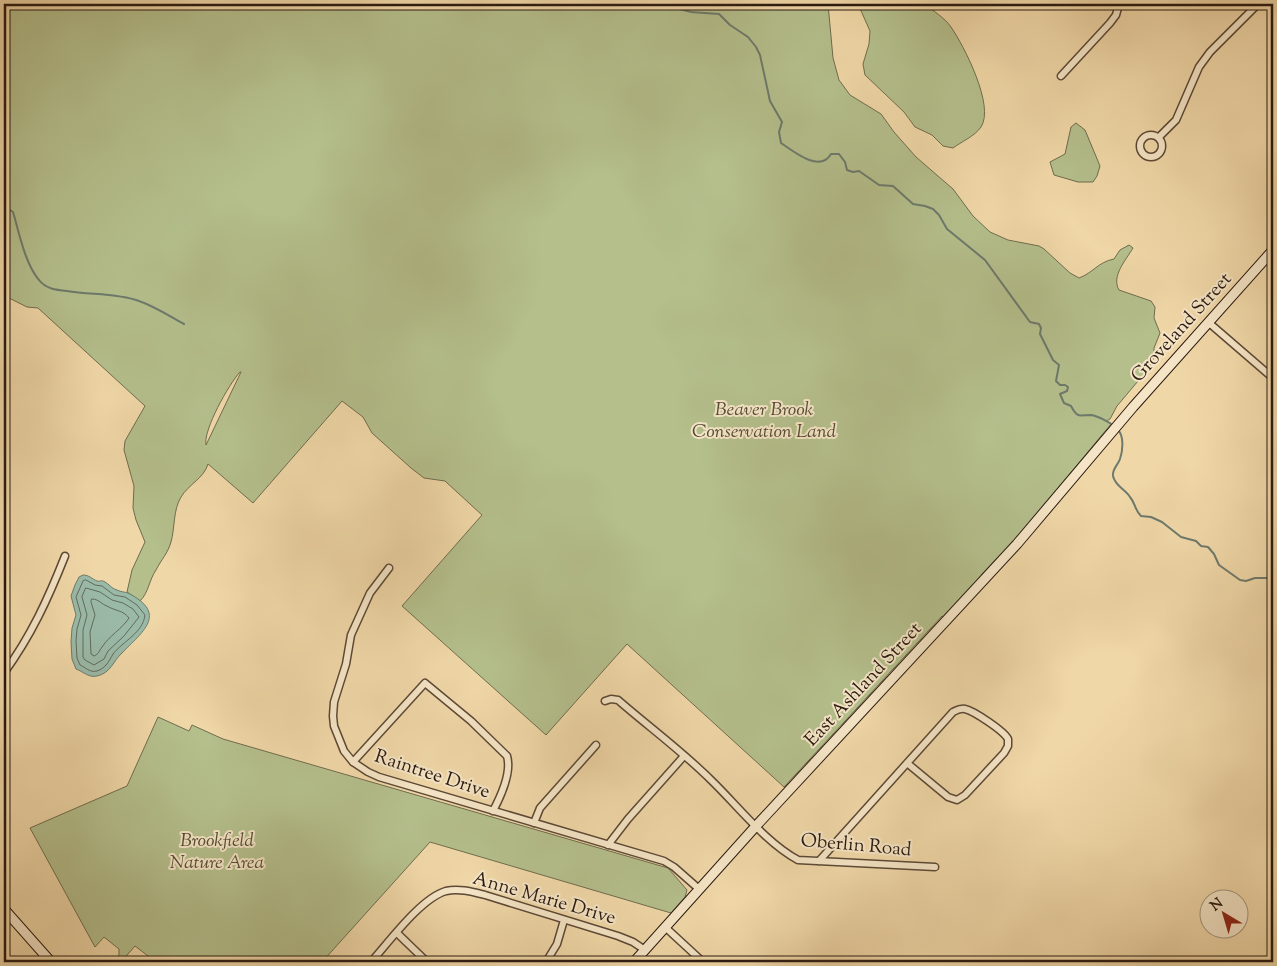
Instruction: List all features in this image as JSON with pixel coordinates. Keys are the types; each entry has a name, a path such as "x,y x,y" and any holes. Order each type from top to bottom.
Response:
{"main road":[{"name":"Groveland Street","path":"1116,427 1273,250"},
{"name":"East Ashland Street","path":"634,962 756,826 1017,544 1116,427"},
{"path":"4,909 50,962"}],"street":[{"path":"1061,76 1110,24 1116,15 1119,4"},
{"path":"1159,137 1176,120 1199,67 1210,52 1258,4"},
{"path":"1208,322 1273,378"},
{"path":"4,673 33,630 66,556"},
{"name":"Raintree Drive","path":"389,568 370,593 351,635 346,664 334,702 332,716 339,742 353,762 379,777 664,862 674,867 699,889"},
{"path":"353,762 425,683 471,721 507,756 509,764 506,778 493,811"},
{"name":"Oberlin Road","path":"605,701 611,699 618,700 710,778 756,826 798,860 935,867"},
{"path":"819,861 907,763 953,712 960,709 967,710 1002,731 1008,739 1008,746 1004,753 966,795 957,800 948,797 907,763"},
{"path":"534,823 540,808 596,745"},
{"path":"608,845 628,819 684,756"},
{"name":"Anne Marie Drive","path":"371,962 431,898 447,891 476,893 618,936 633,942 645,950"},
{"path":"546,962 557,944 564,920"},
{"path":"666,927 703,962"},
{"path":"397,934 427,962"}],"green space":[{"name":"Beaver Brook Conservation Land","path":"4,4 828,4 833,58 839,80 850,95 881,114 916,157 953,189 973,216 990,232 1008,240 1039,246 1070,273 1079,278 1108,260 1114,259 1120,250 1129,245 1133,248 1120,268 1117,285 1119,290 1151,301 1155,307 1154,318 1160,333 1149,368 1117,406 1110,419 1106,421 1111,424 1015,540 981,575 985,578 947,619 942,616 784,787 627,644 546,735 402,606 482,515 445,481 424,478 411,468 372,433 363,417 342,401 253,503 208,464 203,473 184,492 178,502 170,546 140,601 127,592 132,570 145,542 133,508 134,486 124,450 125,441 145,406 38,308 27,307 7,297 4,300","holes":["241,372 206,445 208,429 218,407 235,378"]},
{"path":"858,4 925,4 948,24 957,36 970,61 981,91 984,117 981,127 975,133 953,148 943,146 932,135 915,127 904,112 865,75 863,64 869,44 870,31"},
{"path":"1076,123 1085,130 1100,166 1093,182 1078,182 1054,175 1050,162 1065,154 1071,127"},
{"name":"Brookfield Nature Area","path":"158,717 189,731 192,725 223,739 668,868 687,890 685,897 671,913 430,842 322,962 156,962 135,946 121,962 112,962 119,955 119,949 104,937 95,947 30,828 127,786"}],"water":[{"path":"83,575 97,581 103,581 112,588 128,593 147,608 149,616 148,623 143,630 109,670 94,676 76,669 72,659 72,628 76,615 71,596 79,577"}],"waterway":[{"path":"667,4 691,12 719,14 730,25 748,37 760,55 770,101 782,122 779,132 781,143 807,159 814,161 820,162 831,154 839,154 845,162 847,170 859,171 879,185 893,186 913,204 933,209 947,229 985,260 1030,322 1039,324 1041,328 1040,334 1053,360 1059,365 1056,381 1060,385 1068,387 1067,391 1060,394 1064,403 1071,406 1077,415 1091,415 1103,419 1114,426"},
{"path":"4,206 13,212 30,265 39,280 45,285 59,290 131,298 151,306 184,324"},
{"path":"1118,430 1122,439 1122,447 1120,459 1114,469 1113,476 1116,482 1128,494 1141,516 1151,517 1162,522 1181,537 1208,547 1219,565 1240,580 1273,578"}]}
